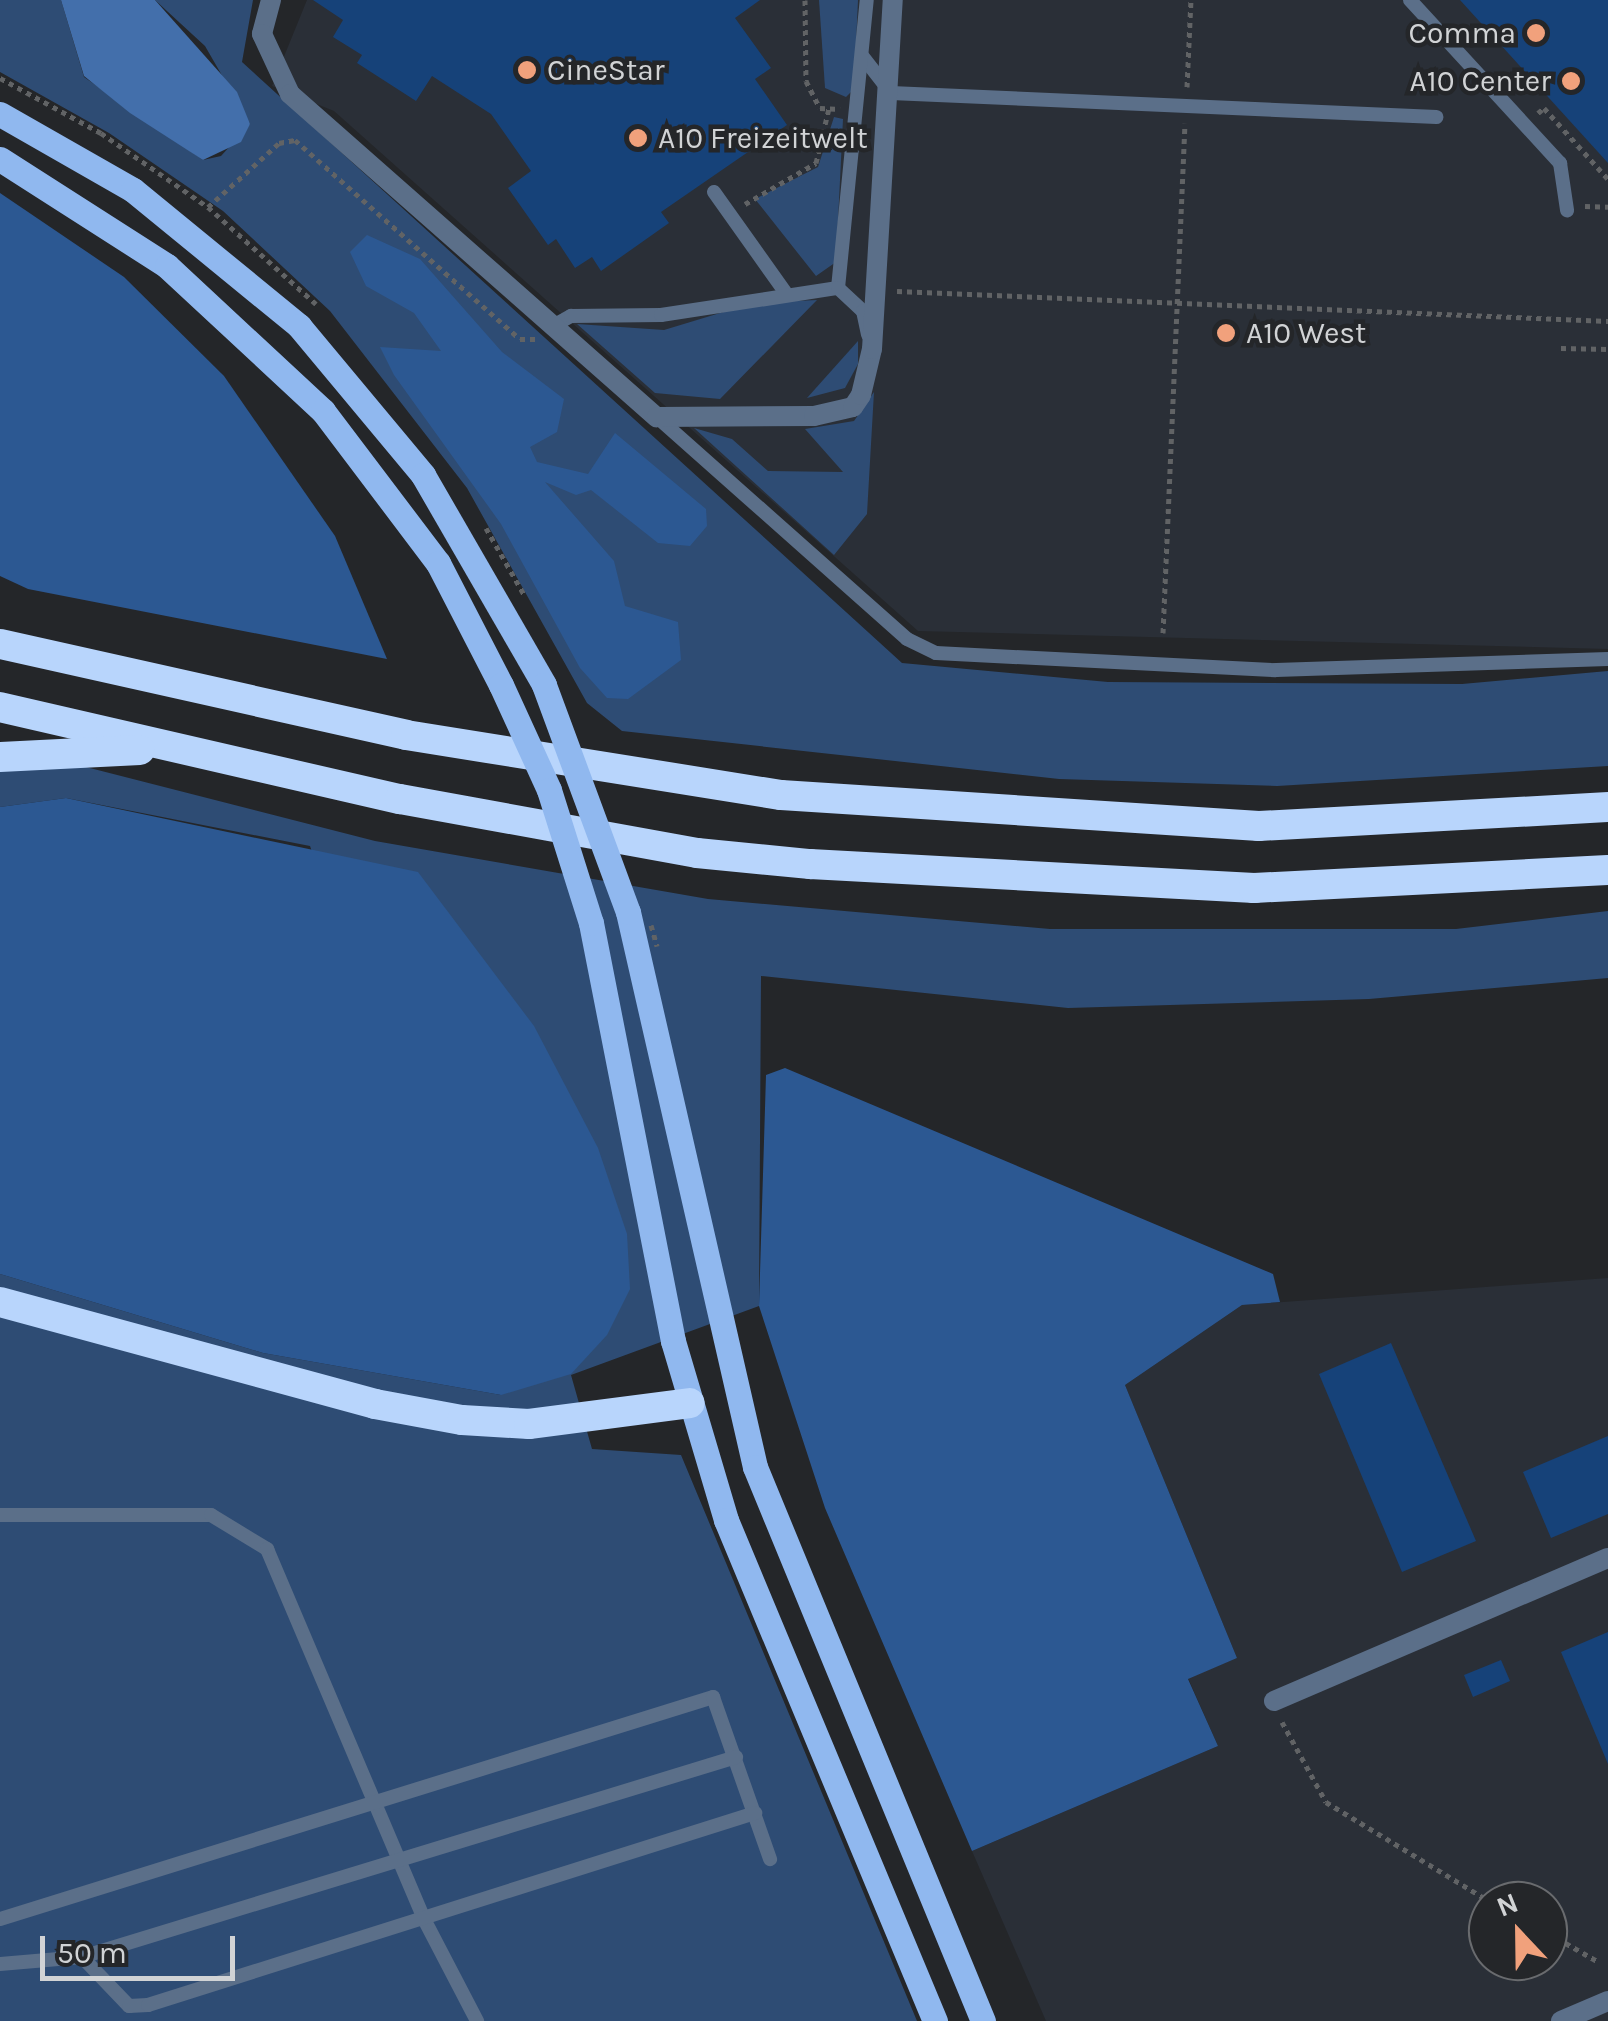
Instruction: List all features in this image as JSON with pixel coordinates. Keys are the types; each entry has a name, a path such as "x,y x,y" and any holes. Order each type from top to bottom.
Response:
{"highway":[{"path":"0,620 48,656"},
{"path":"0,644 406,735 781,795 1259,826 1608,807"},
{"path":"0,707 400,799 810,864 1254,888 1608,870"},
{"path":"0,757 178,748"},
{"path":"0,1302 375,1404 462,1420 529,1424 690,1403"}],"main road":[{"path":"0,114 133,190 299,326 423,474 544,685 628,912 736,1392 775,1523 983,2021"},
{"path":"0,159 167,266 323,411 438,563 502,684 549,790 591,923 690,1403 726,1520 935,2021"},
{"path":"690,1403 736,1392"}],"street":[{"path":"271,0 262,34 290,94 550,327 657,417 814,416 853,407 872,349 891,93 893,0"},
{"path":"1274,1701 1608,1558"},
{"path":"1561,2021 1608,2001"}],"lane":[{"path":"838,288 860,110 866,0"},
{"path":"1410,0 1560,163 1567,210"},
{"path":"864,57 891,93 1436,117"},
{"path":"714,192 784,292"},
{"path":"550,327 571,316 661,315 784,292 838,288 862,311 872,349"},
{"path":"657,417 908,639 936,653 1276,670 1608,659"},
{"path":"0,1514 211,1514 267,1549 287,1588 425,1921 477,2021"},
{"path":"0,1918 713,1697 770,1859"},
{"path":"0,1964 82,1957 398,1856 736,1757"},
{"path":"82,1957 129,2006 148,2005 425,1921 755,1814"}],"path":[{"path":"805,0 806,81 820,108 860,110"},
{"path":"1163,633 1192,0"},
{"path":"730,213 816,163 829,108"},
{"path":"208,207 279,143 296,140 520,339 535,340 550,327"},
{"path":"877,289 1608,321"},
{"path":"1561,348 1608,349"},
{"path":"657,946 662,962"},
{"path":"1274,1701 1326,1802 1468,1889"},
{"path":"1568,1944 1597,1961"}],"shaded area":[{"path":"0,0 61,0 84,77 203,160 221,156 250,124 205,46 155,0 253,0 242,62 902,663 1108,682 1462,684 1608,671 1608,766 1277,786 1059,779 622,731 587,703 467,488 330,311 223,211 109,133 0,72"},
{"path":"61,0 155,0 237,92 250,124 241,142 203,160 130,113 84,76"},
{"name":"A10 West","path":"307,0 1608,0 1608,649 918,631 334,111 272,86"},
{"path":"819,0 858,0 854,89 846,97 825,88"},
{"path":"834,117 843,119 836,262 816,276 755,199 818,167"},
{"path":"0,193 124,277 224,376 335,536 387,659 28,589 0,576"},
{"path":"367,235 420,259 502,352 564,399 557,432 530,447 537,462 588,474 615,433 706,509 707,526 690,546 658,543 591,490 576,495 545,482 614,561 625,606 678,622 681,660 628,699 607,698 580,668 501,524 394,375 380,347 441,351 414,313 366,286 350,252"},
{"path":"817,300 720,399 655,393 577,324 664,330 753,303"},
{"path":"858,341 858,364 845,388 807,398"},
{"path":"874,392 867,514 834,555 694,428 732,439 768,471 843,472 805,429 854,421"},
{"path":"0,745 375,841 708,899 1050,929 1456,929 1608,911 1608,978 1369,999 1068,1008 761,976 759,1306 571,1375 592,1449 681,1455 917,2021 0,2021 0,1274 263,1353 501,1395 310,846 66,798 0,807"},
{"path":"66,798 418,872 534,1026 598,1148 627,1234 630,1289 607,1335 571,1374 501,1395 263,1353 0,1274 0,807"},
{"path":"785,1068 1273,1274 1280,1302 1242,1305 1125,1385 1237,1658 1188,1679 1218,1746 972,1851 825,1508 759,1306 766,1075"},
{"path":"1608,1278 1608,2021 1046,2021 972,1851 1218,1746 1188,1678 1237,1658 1125,1385 1242,1305"}],"building":[{"name":"A10 Freizeitwelt","path":"313,0 760,0 735,18 771,68 755,79 787,125 661,212 669,223 601,271 592,257 575,268 556,239 548,245 508,188 531,171 491,114 432,76 416,101 357,63 362,55 333,37 343,20"},
{"name":"A10 Center","path":"1460,0 1608,0 1608,163"},
{"path":"1391,1343 1476,1541 1402,1572 1319,1374"},
{"path":"1608,1436 1608,1514 1551,1538 1523,1472"},
{"path":"1608,1632 1608,1764 1561,1652"},
{"path":"1501,1660 1510,1681 1473,1697 1464,1675"}],"place":[{"name":"Comma","path":"1536,33"},
{"name":"CineStar","path":"527,70"},
{"name":"A10 Center","path":"1571,81"},
{"name":"A10 Freizeitwelt","path":"638,138"},
{"name":"A10 West","path":"1226,333"}]}
